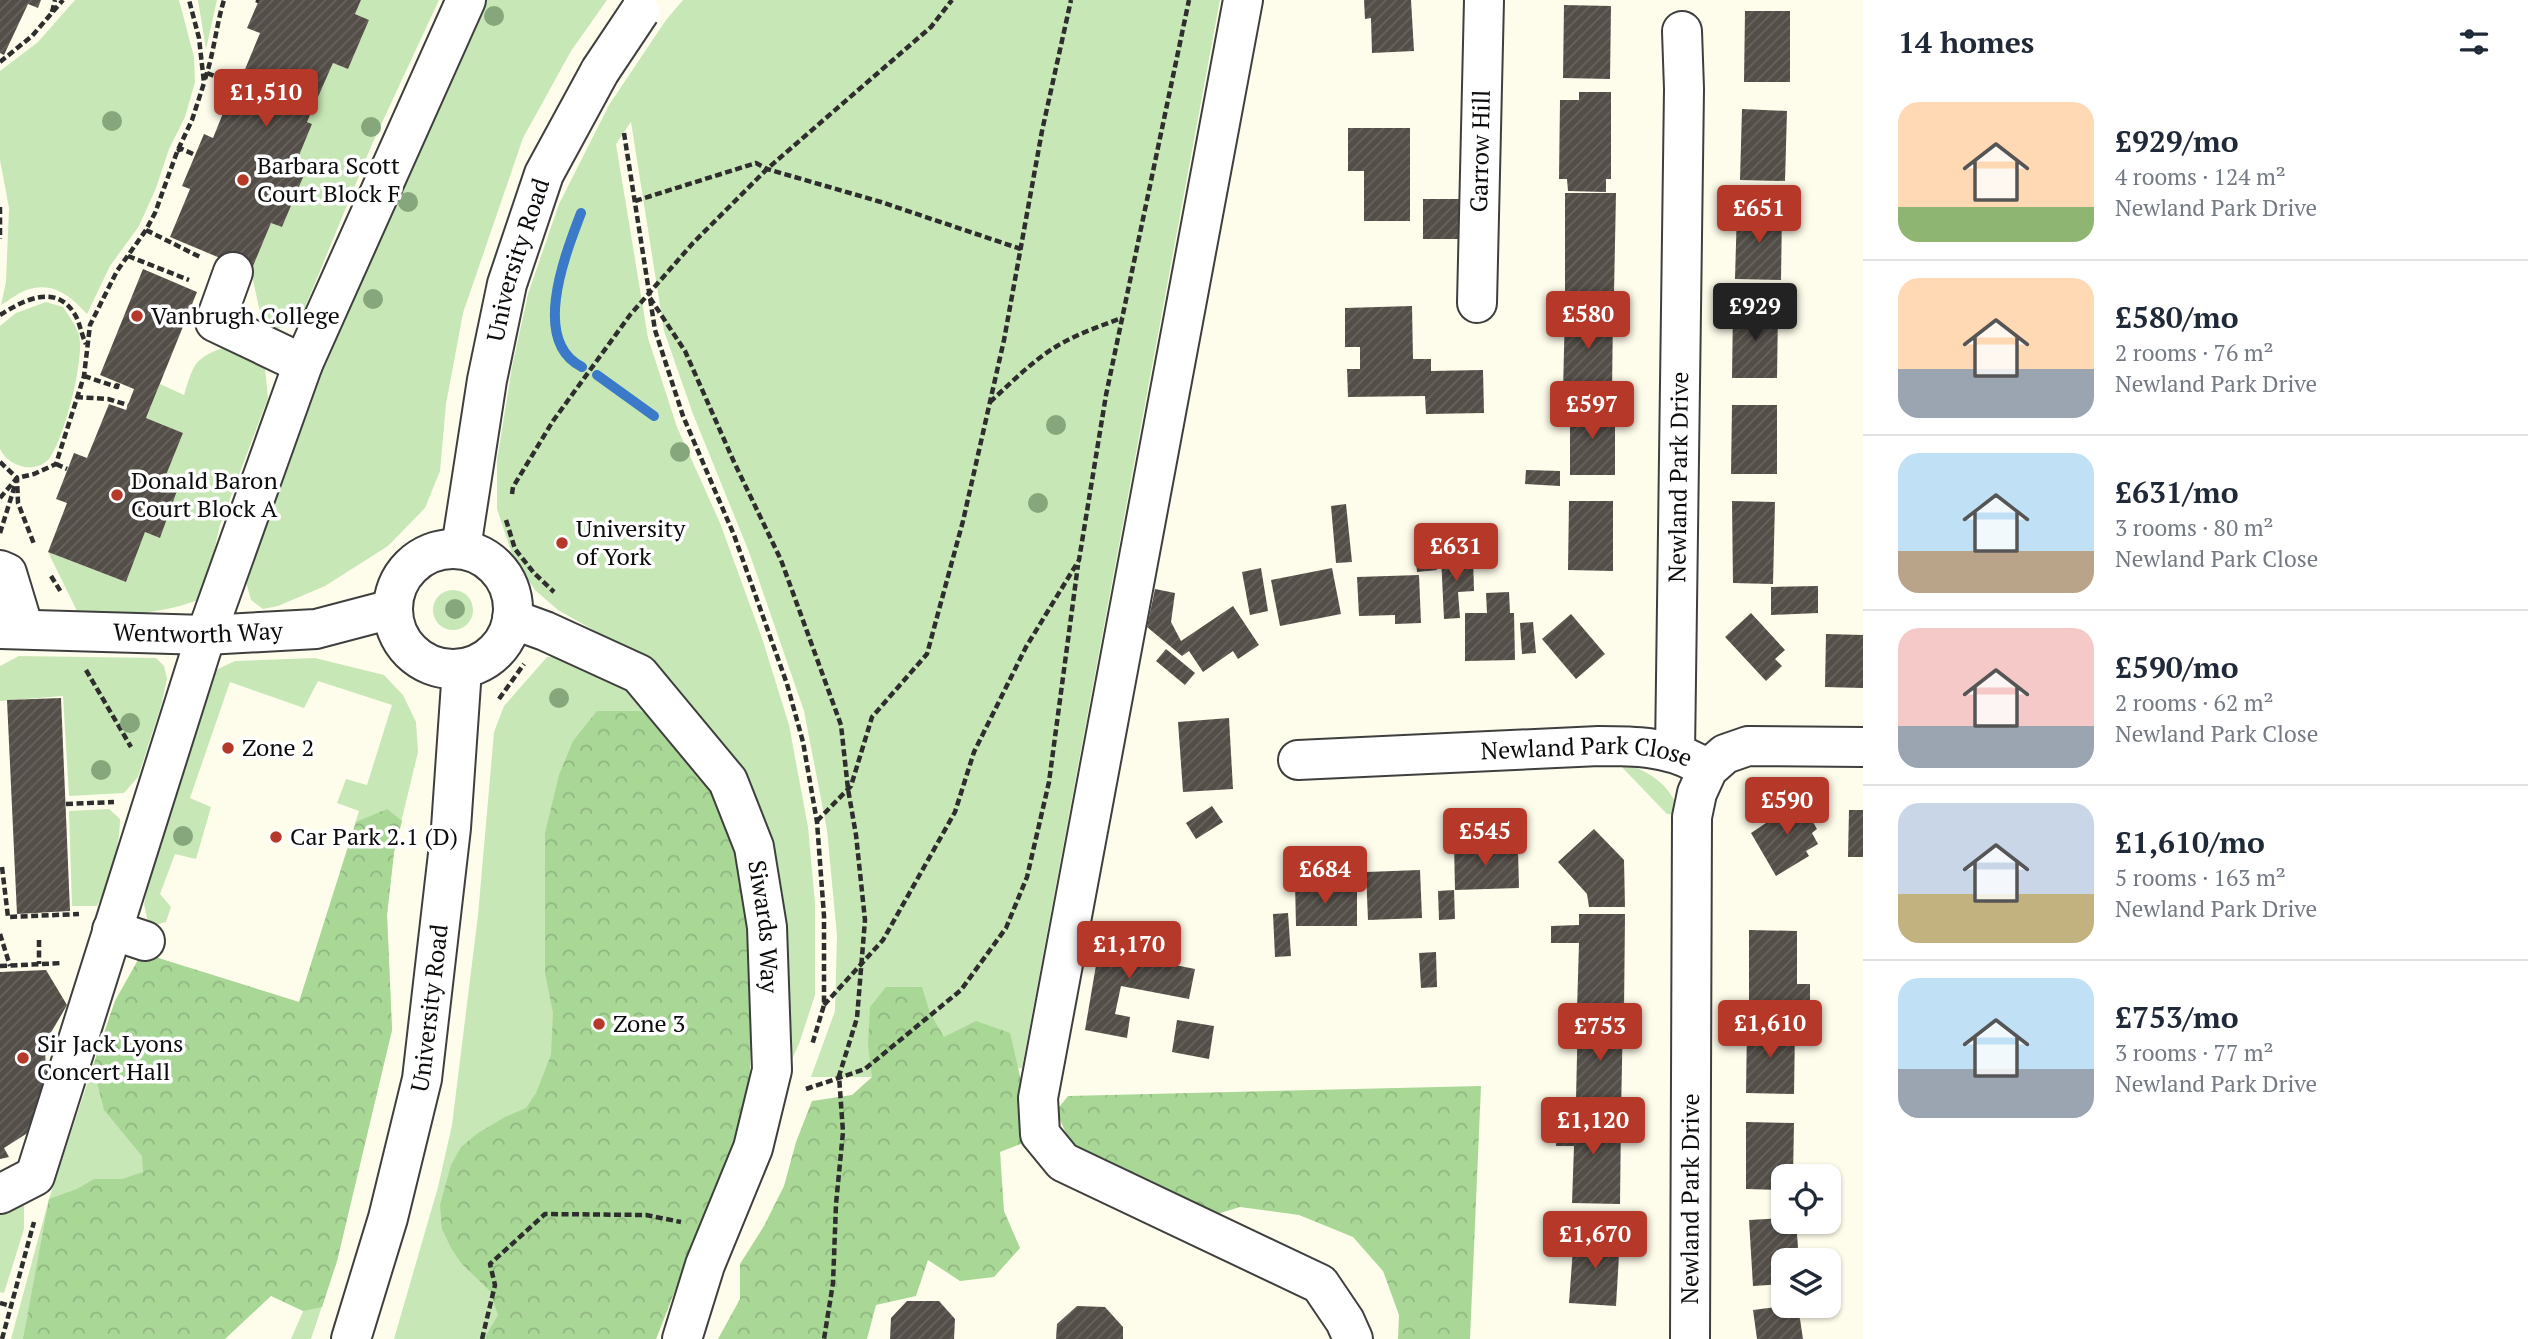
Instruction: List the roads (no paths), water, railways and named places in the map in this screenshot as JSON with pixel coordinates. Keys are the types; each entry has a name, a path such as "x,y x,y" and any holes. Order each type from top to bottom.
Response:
{"street":[{"path":"0,1194 35,1176 119,943 206,635 303,364 466,0"},
{"path":"1242,0 1038,1098 1040,1134 1063,1162 1320,1284 1345,1321 1353,1339"},
{"name":"Garrow Hill","path":"1477,303 1484,0"},
{"name":"University Road","path":"461,548 487,380 507,284 544,174 600,71 645,6"},
{"name":"Newland Park Drive","path":"1682,31 1691,761 1697,793 1692,817 1690,1339"},
{"path":"229,283 215,323 303,364"},
{"path":"449,547 481,555 504,575 512,596 512,619 506,639 492,655 480,663 462,669 438,668 422,662 407,650 397,632 392,609 395,588 410,565 428,553 449,547"},
{"path":"0,570 6,573 12,629"},
{"name":"Wentworth Way","path":"12,629 206,635 316,629 392,609"},
{"name":"Siwards Way","path":"512,619 545,631 639,674 728,780 754,847 767,927 772,1070 753,1147 705,1265 682,1339"},
{"name":"University Road","path":"351,1339 388,1218 422,1079 451,828 462,669"},
{"name":"Newland Park Close","path":"1298,760 1599,746 1649,747 1691,761 1748,746 1863,747"}],"waterway":[{"path":"581,213 561,272 555,317 558,338 566,355 582,367"},
{"path":"597,375 654,416"}],"place":[{"name":"Barbara Scott Court Block F","path":"243,180"},
{"name":"Vanbrugh College","path":"137,316"},
{"name":"Donald Baron Court Block A","path":"117,495"},
{"name":"University of York","path":"562,543"},
{"name":"Zone 2","path":"228,748"},
{"name":"Car Park 2.1 (D)","path":"276,837"},
{"name":"Zone 3","path":"599,1024"},
{"name":"Sir Jack Lyons Concert Hall","path":"23,1058"}]}
